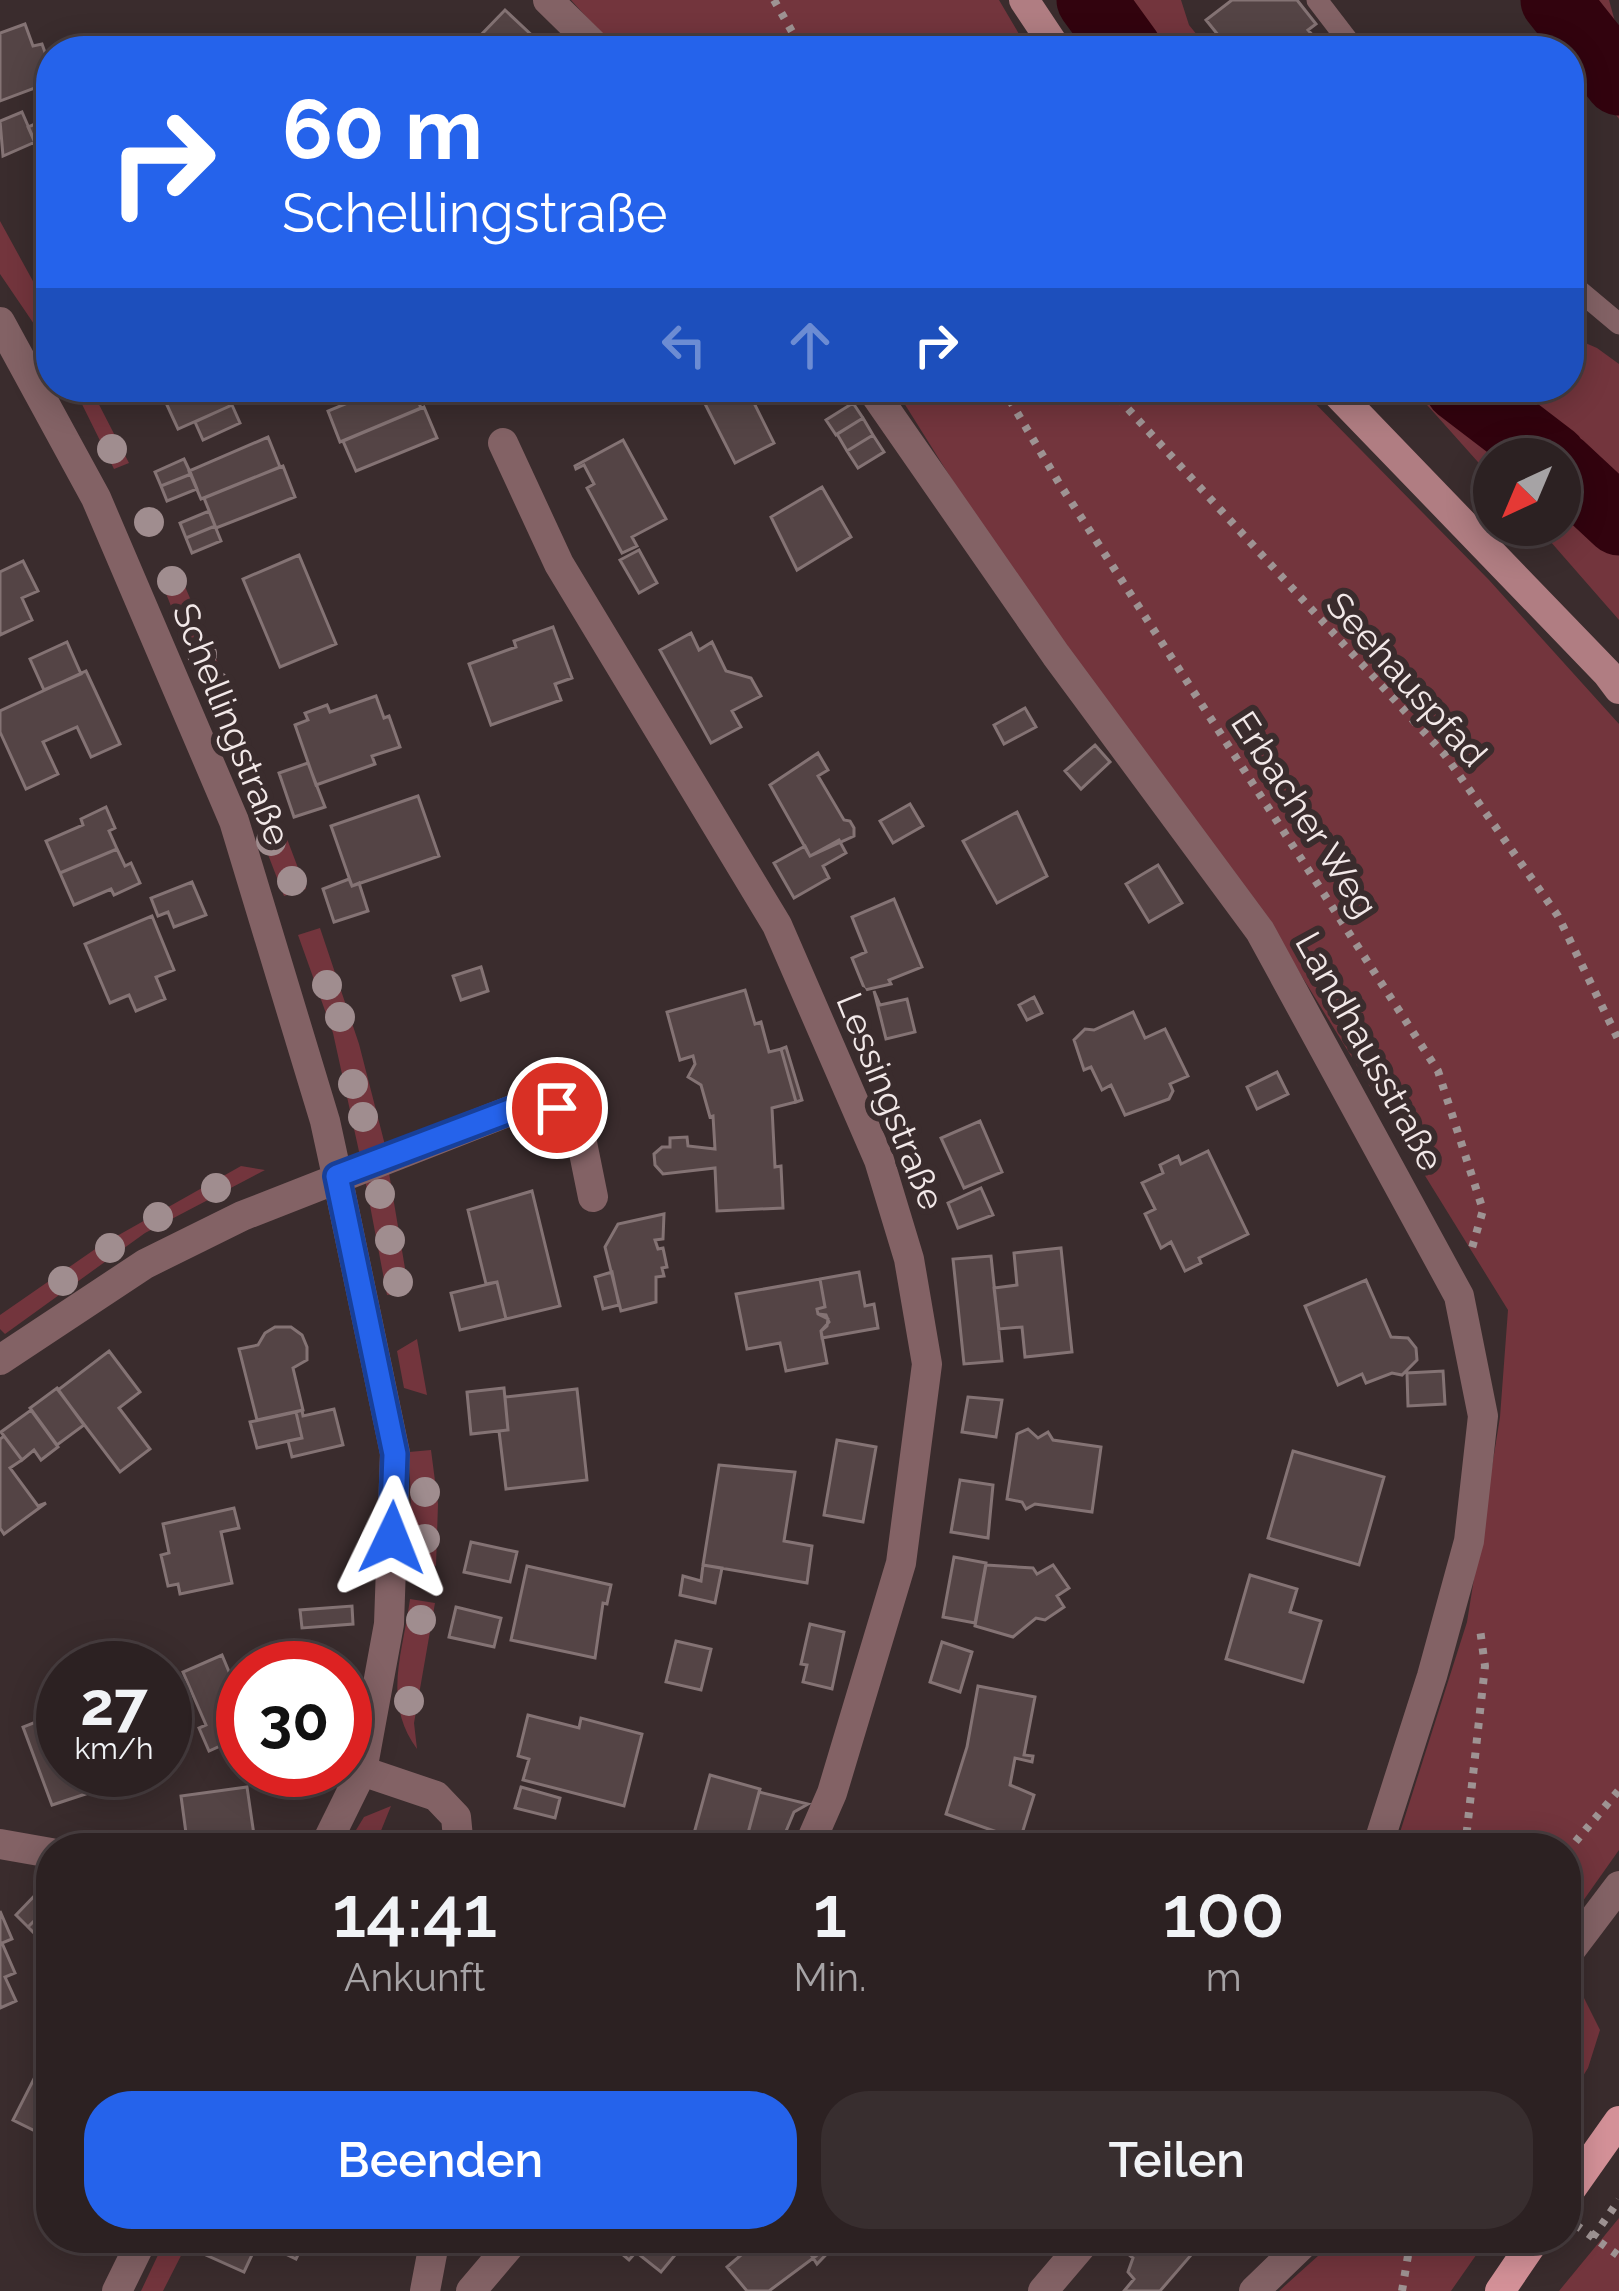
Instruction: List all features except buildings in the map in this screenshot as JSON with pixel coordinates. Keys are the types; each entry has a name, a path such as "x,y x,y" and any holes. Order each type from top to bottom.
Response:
{"main road":[{"path":"1024,0 1048,36"},
{"path":"1345,402 1619,689"},
{"path":"1581,2175 1619,2122"},
{"path":"1500,2291 1526,2253"}],"street":[{"path":"548,0 585,36"},
{"name":"Schellingstraße","path":"0,322 36,388"},
{"name":"Schellingstraße","path":"44,402 96,498 234,821 325,1121 395,1454 389,1624 372,1717"},
{"name":"Landhausstraße","path":"880,402 1056,655 1260,931 1459,1295 1483,1417 1469,1541 1382,1833"},
{"name":"Lessingstraße","path":"502,443 560,564 776,925 879,1160 909,1259 927,1364 901,1563 832,1793 815,1833"},
{"path":"0,1360 145,1264 242,1216 525,1105 557,1108 578,1123 593,1197"},
{"path":"372,1774 436,1796 456,1817 458,1833"},
{"name":"Schellingstraße","path":"331,1833 349,1797"},
{"path":"0,1844 36,1850"},
{"path":"1581,1936 1619,1886"},
{"path":"117,2291 136,2253"},
{"path":"425,2291 432,2253"},
{"path":"471,2291 503,2253"},
{"path":"1043,2291 1075,2253"},
{"path":"1254,2291 1294,2253"}],"lane":[{"path":"1317,0 1345,36"},
{"path":"1584,295 1619,324"}],"path":[{"path":"774,0 795,36"},
{"name":"Erbacher Weg","path":"1011,402 1438,1071 1483,1210 1459,1295"},
{"name":"Seehauspfad","path":"1122,402 1455,769 1558,916 1619,1041"},
{"path":"1467,1833 1485,1666 1480,1624"},
{"path":"1581,1835 1619,1790"},
{"path":"1593,2237 1619,2200"},
{"path":"1581,2229 1619,2256"},
{"path":"1402,2291 1408,2253"}],"shaded area":[{"path":"571,0 999,0 1020,36 603,36"},
{"path":"1108,0 1181,0 1198,36 1135,36"},
{"path":"1531,0 1609,0 1619,36 1619,119 1584,72 1584,36 1558,36"},
{"path":"0,221 36,287 36,327 0,274"},
{"path":"1584,342 1619,364 1619,492 1581,451 1581,438 1569,438 1533,402 1584,402"},
{"path":"81,402 98,402 129,463 114,469"},
{"path":"903,402 1314,402 1489,580 1619,724 1619,1850 1581,1904 1581,1833 1400,1833 1467,1622 1500,1417 1508,1310 1288,954 1011,574"},
{"path":"1424,402 1469,402 1516,438 1473,438 1473,456"},
{"path":"1581,493 1619,529 1619,620 1554,546 1581,546"},
{"path":"177,568 230,691 208,699 159,576"},
{"path":"256,757 306,889 284,896 233,764"},
{"path":"320,928 359,1044 386,1149 360,1156 333,1033 298,935"},
{"path":"241,1166 265,1170 145,1233 5,1334 0,1329 0,1315 101,1245"},
{"path":"388,1167 409,1292 387,1295 364,1174"},
{"path":"417,1339 427,1395 404,1388 397,1351"},
{"path":"431,1450 438,1504 436,1566 413,1560 409,1452"},
{"path":"410,1599 435,1603 414,1723 417,1749 406,1731 398,1695"},
{"path":"391,1806 380,1833 354,1833 364,1817"},
{"path":"1581,1998 1600,2030 1581,2079"},
{"path":"1619,2218 1619,2291 1559,2291"},
{"path":"159,2253 182,2253 163,2291 141,2291"},
{"path":"1321,2253 1478,2253 1451,2291 1279,2291"}],"waterway":[{"path":"1091,0 1117,36"},
{"path":"1555,0 1583,36"},
{"path":"1584,37 1619,81"},
{"path":"1479,402 1526,438"},
{"path":"1581,486 1619,521"}],"route":[{"path":"392,1538 395,1454 337,1176 525,1105 557,1108"}]}
